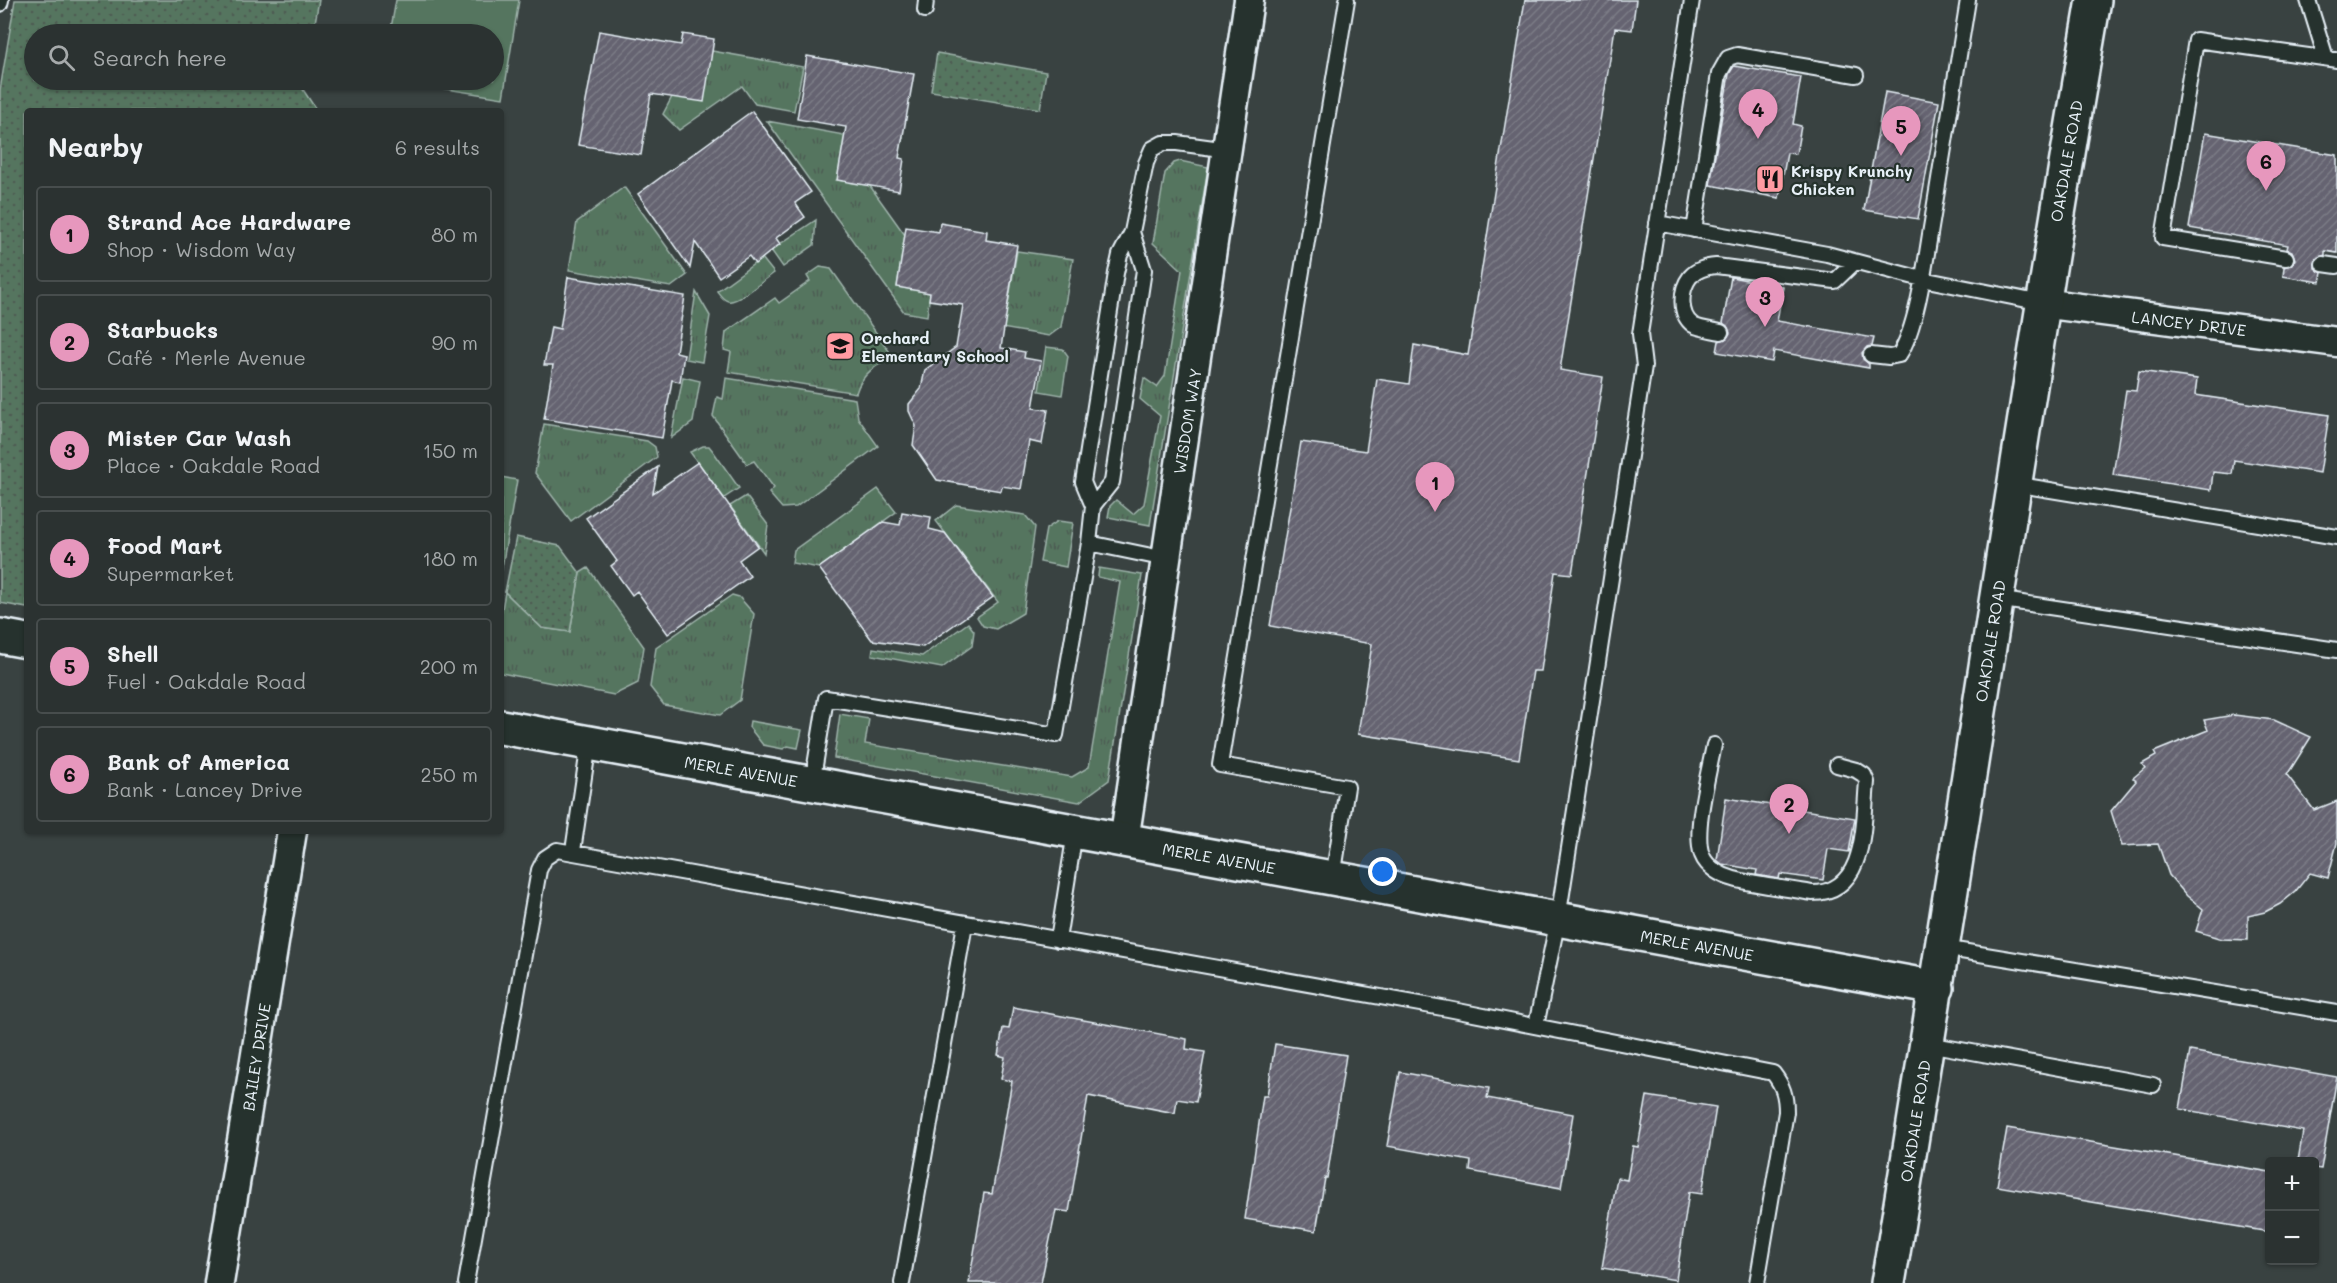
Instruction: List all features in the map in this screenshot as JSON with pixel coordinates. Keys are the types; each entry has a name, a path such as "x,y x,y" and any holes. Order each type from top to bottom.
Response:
{"street":[{"name":"WISDOM WAY","path":"1124,841 1249,0"},
{"name":"OAKDALE ROAD","path":"1888,1283 1937,988 2042,303 2094,0"},
{"name":"LANCEY DRIVE","path":"2042,303 2337,342"},
{"path":"0,636 24,640"},
{"name":"MERLE AVENUE","path":"504,728 1937,988"},
{"name":"BAILEY DRIVE","path":"219,1283 292,834"}],"lane":[{"path":"1333,879 1347,787 1220,765 1347,0"},
{"path":"1536,1026 1558,919 1644,366 1640,334 1692,0"},
{"path":"1871,355 1889,357 1899,355 1905,346 1922,279 1968,0"},
{"path":"2286,258 2163,238 2196,40 2331,59 2308,0"},
{"path":"1694,230 1719,74 1728,58 1737,55 1856,75"},
{"path":"812,784 826,698 1056,735 1089,543 1093,506 1083,482 1116,273 1120,255 1132,232 1146,163 1152,149 1163,143 1228,150"},
{"path":"1657,223 1827,254 1922,279 2042,303"},
{"path":"1093,506 1112,482 1144,270 1132,232"},
{"path":"1721,332 1695,326 1686,317 1682,304 1685,290 1690,277 1701,268 1716,266 1835,280 1855,262"},
{"path":"2014,484 2337,536"},
{"path":"1089,543 1166,559"},
{"path":"1996,599 2337,650"},
{"path":"573,851 589,743"},
{"path":"1713,746 1700,829 1699,845 1703,857 1714,871 1734,879 1812,893 1833,890 1843,881 1851,873 1861,847 1867,782 1864,775 1856,770 1837,765"},
{"path":"1058,940 1075,832"},
{"path":"466,1283 539,870 545,858 557,850 573,851 965,924 1448,1009 1773,1073 1782,1085 1786,1098 1786,1112 1757,1283"},
{"path":"902,1283 965,924"},
{"path":"1943,948 2337,1013"},
{"path":"1928,1044 2153,1085"}],"green space":[{"path":"15,0 319,0 315,24 24,24 24,90 303,90 315,108 24,108 24,607 0,603 0,90"},
{"path":"396,0 519,0 503,98 453,90 504,90 504,24 392,24"},
{"path":"712,51 803,67 794,111 755,104 742,86 679,130 663,114 672,97"},
{"path":"937,53 1046,72 1040,109 931,91"},
{"path":"767,121 876,141 878,133 903,137 898,158 837,180 870,186 905,235 897,287 930,293 927,316 904,312"},
{"path":"1180,161 1208,167 1150,525 1108,517 1110,506 1116,500 1133,514 1144,504 1160,416 1140,399 1144,378 1157,387 1165,376 1182,270 1153,243 1165,173 1174,163"},
{"path":"624,187 687,275 671,287 569,270 577,222"},
{"path":"816,220 814,245 783,267 771,250"},
{"path":"1017,251 1073,259 1061,327 1049,336 973,323 977,299 1008,304"},
{"path":"762,258 774,273 738,299 725,300 717,291"},
{"path":"820,267 831,269 894,358 870,371 856,393 728,372 731,352 724,350 726,332 775,298 779,303 810,281 807,276"},
{"path":"696,292 710,316 702,362 686,359"},
{"path":"1046,347 1063,349 1068,356 1062,395 1039,391"},
{"path":"683,377 700,381 693,422 671,438"},
{"path":"726,378 855,399 858,418 878,446 796,507 782,508 769,493 774,488 754,461 747,464 713,416 717,397 723,399"},
{"path":"544,424 647,441 655,447 657,457 571,521 535,473"},
{"path":"703,446 709,446 739,488 724,498 690,452"},
{"path":"504,478 517,480 504,556"},
{"path":"878,489 896,512 819,568 792,563 794,550"},
{"path":"746,496 768,525 764,553 730,506"},
{"path":"956,505 1025,515 1035,527 1023,613 996,629 983,626 977,617 998,602 936,521"},
{"path":"1058,521 1073,523 1066,567 1040,562 1046,529"},
{"path":"516,537 560,546 580,573 570,632 542,628 505,592"},
{"path":"588,568 644,647 638,683 614,695 504,674 505,592 542,628 570,632 580,573"},
{"path":"1099,568 1142,575 1109,780 1079,802 834,758 840,714 869,719 865,744 1072,777 1089,767 1120,582 1098,577"},
{"path":"732,595 739,597 754,614 740,700 720,715 664,705 650,687 656,648"},
{"path":"968,623 974,631 972,646 942,668 872,655 873,648 922,656"},
{"path":"750,721 802,730 798,748 788,746 783,749 763,745 749,727"}],"building":[{"path":"1525,0 1636,0 1632,30 1615,28 1560,370 1603,377 1572,574 1555,572 1541,671 1533,671 1519,759 1358,734 1372,644 1270,626 1301,442 1366,451 1377,379 1409,384 1414,345 1468,355"},
{"path":"599,31 681,45 683,34 714,39 704,102 651,94 641,155 578,145"},
{"path":"807,56 914,74 899,158 904,159 899,191 837,180 846,127 797,119"},
{"path":"1734,66 1801,77 1793,124 1801,126 1796,154 1787,153 1779,198 1710,185 1729,74"},
{"path":"1885,92 1939,102 1918,219 1864,210"},
{"path":"752,111 811,192 795,203 805,217 776,238 780,244 755,264 749,256 719,277 695,242 690,268 638,194"},
{"path":"2205,133 2337,155 2337,253 2325,251 2325,255 2316,259 2315,268 2322,273 2320,282 2283,276 2284,267 2293,264 2295,259 2292,251 2287,249 2288,245 2189,228"},
{"path":"940,223 987,231 986,240 1017,245 1001,348 1025,352 1024,358 1041,361 1033,408 1048,410 1042,444 1029,441 1021,489 1002,486 1001,491 937,480 913,445 916,426 909,411 909,404 921,389 925,370 956,347 963,305 929,300 930,293 897,287 906,227 939,232"},
{"path":"568,277 685,296 676,352 684,354 680,382 672,380 662,438 544,419 553,365 544,365 551,327 560,329"},
{"path":"1731,277 1783,287 1777,321 1874,338 1872,346 1867,347 1862,353 1869,368 1774,351 1772,362 1717,352 1719,341 1727,338 1730,333 1723,323"},
{"path":"2139,371 2197,379 2195,395 2329,415 2320,473 2234,460 2232,474 2213,472 2211,490 2113,475 2126,390 2136,391"},
{"path":"698,462 758,546 739,560 750,576 668,634 637,591 632,595 611,566 617,561 586,518 658,467 653,493"},
{"path":"902,512 931,517 929,529 945,533 993,597 923,647 872,640 819,568 883,522 900,525"},
{"path":"2234,715 2274,720 2311,737 2287,775 2314,810 2337,801 2337,843 2328,878 2310,873 2295,892 2280,904 2265,912 2248,916 2248,940 2222,939 2196,931 2203,909 2187,896 2169,875 2158,844 2122,846 2111,811 2136,781 2133,778 2145,768 2142,764 2156,756 2154,752 2208,730 2204,720"},
{"path":"1726,798 1855,818 1849,852 1828,849 1823,880 1780,874 1779,879 1756,875 1757,870 1722,864 1717,860"},
{"path":"1013,1007 1187,1039 1186,1049 1205,1052 1196,1102 1177,1099 1175,1113 1088,1096 1069,1212 1056,1210 1041,1283 969,1283 984,1193 992,1194 1012,1081 1001,1079 1005,1057 998,1055 1003,1028 1009,1029"},
{"path":"1275,1044 1346,1055 1327,1178 1325,1178 1316,1231 1245,1219 1263,1096 1267,1096"},
{"path":"2190,1051 2337,1077 2321,1169 2319,1169 2319,1157 2299,1157 2303,1131 2180,1109"},
{"path":"1400,1072 1489,1088 1487,1098 1573,1114 1561,1188 1470,1171 1471,1161 1387,1146"},
{"path":"1647,1096 1716,1107 1702,1194 1689,1192 1676,1280 1602,1268 1617,1178 1627,1180 1633,1146 1638,1147"},
{"path":"2007,1128 2265,1171 2265,1231 1997,1186"}],"place":[{"name":"Food Mart","path":"1758,139"},
{"name":"Shell","path":"1901,156"},
{"name":"Krispy Krunchy Chicken","path":"1770,179"},
{"name":"Bank of America","path":"2266,191"},
{"name":"Mister Car Wash","path":"1765,327"},
{"name":"Orchard Elementary School","path":"840,346"},
{"name":"Strand Ace Hardware","path":"1435,512"},
{"name":"Starbucks","path":"1789,834"}]}
